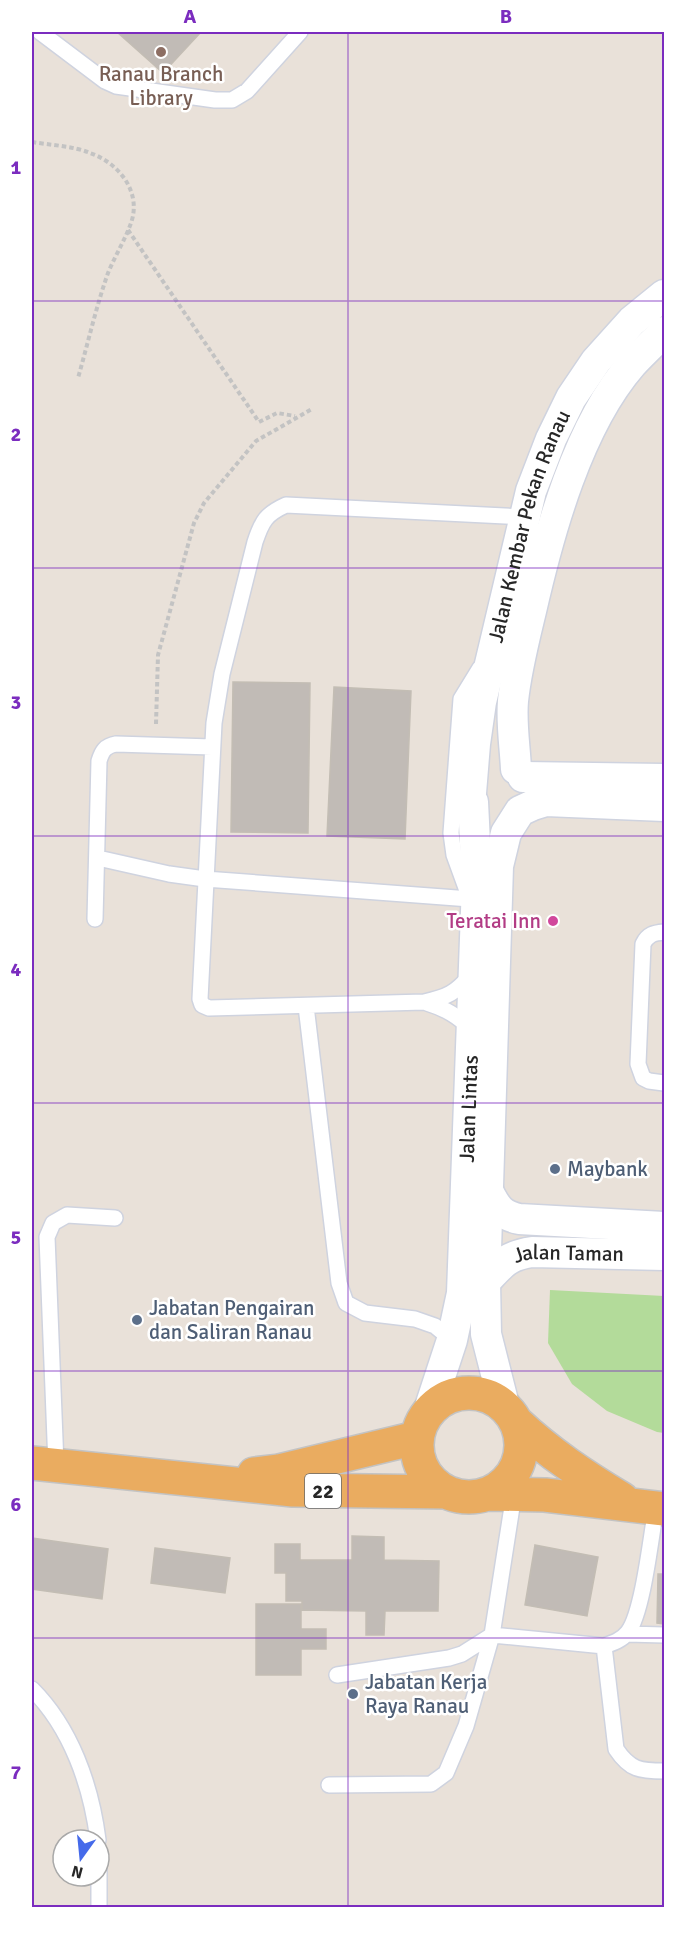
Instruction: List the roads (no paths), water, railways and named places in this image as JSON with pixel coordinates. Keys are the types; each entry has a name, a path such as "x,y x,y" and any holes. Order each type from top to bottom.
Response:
{"highway":[{"name":"22","path":"200,1479 279,1471 423,1424 442,1400 458,1393 474,1393 490,1396 537,1442 575,1471 651,1508"},
{"path":"501,1494 503,1485 514,1472 521,1456 521,1439 510,1414"},
{"path":"423,1424 417,1455 422,1470 433,1483 447,1492"},
{"name":"22","path":"44,1464 293,1490 447,1492 460,1497 501,1494 545,1495 651,1508"}],"street":[{"name":"Jalan Kembar Pekan Ranau","path":"472,798 476,733 492,649 531,491 547,449 572,398 596,361 632,321 664,295"},
{"name":"Jalan Kembar Pekan Ranau","path":"519,773 513,702 524,638 542,559 573,468 593,425 631,365 664,332"},
{"path":"664,779 519,773 499,764 490,765 476,776 472,798 478,810 494,820 512,817 546,801 664,806"},
{"path":"519,773 527,785 525,804 520,812"},
{"name":"Jalan Lintas","path":"423,1424 452,1340 462,1293 474,972 473,910 477,884 472,798"},
{"name":"Jalan Lintas","path":"510,1414 486,1334 485,1282 498,866 506,833 520,812"},
{"name":"Jalan Taman","path":"489,1194 497,1209 506,1216 519,1219 664,1227"},
{"name":"Jalan Taman","path":"485,1282 504,1262 515,1255 532,1252 664,1255"}],"lane":[{"path":"40,32 105,81 116,86 215,100 232,100 247,91 300,32"},
{"path":"474,972 458,990 444,998 424,1002 209,1008 202,1005 200,999 205,879 214,723 222,674 255,542 260,527 270,512 286,505 525,517"},
{"path":"98,858 169,874 205,879 473,910 453,855 451,833 461,699 492,649"},
{"path":"95,919 101,753 107,746 116,744 212,747"},
{"path":"664,932 646,937 643,944 638,1064 643,1078 664,1083"},
{"path":"424,1002 457,1015 472,1030"},
{"path":"306,1006 339,1283 346,1303 364,1313 415,1319 435,1326 452,1340"},
{"path":"44,1464 47,1237 53,1223 67,1215 115,1218"},
{"path":"329,1785 431,1784 446,1773 466,1726 492,1635 501,1494"},
{"path":"337,1675 449,1658 462,1654 492,1635 604,1646 617,1642 627,1634 637,1609 651,1508"},
{"path":"627,1634 664,1635"},
{"path":"604,1646 616,1749 625,1762 644,1771 664,1771"},
{"path":"32,1689 53,1713 72,1745 96,1828"},
{"path":"99,1888 99,1908"}],"place":[{"name":"Ranau Branch Library","path":"161,52"},
{"name":"Teratai Inn","path":"553,921"},
{"name":"Maybank","path":"555,1169"},
{"name":"Jabatan Pengairan dan Saliran Ranau","path":"137,1320"},
{"name":"Jabatan Kerja Raya Ranau","path":"353,1694"}]}
